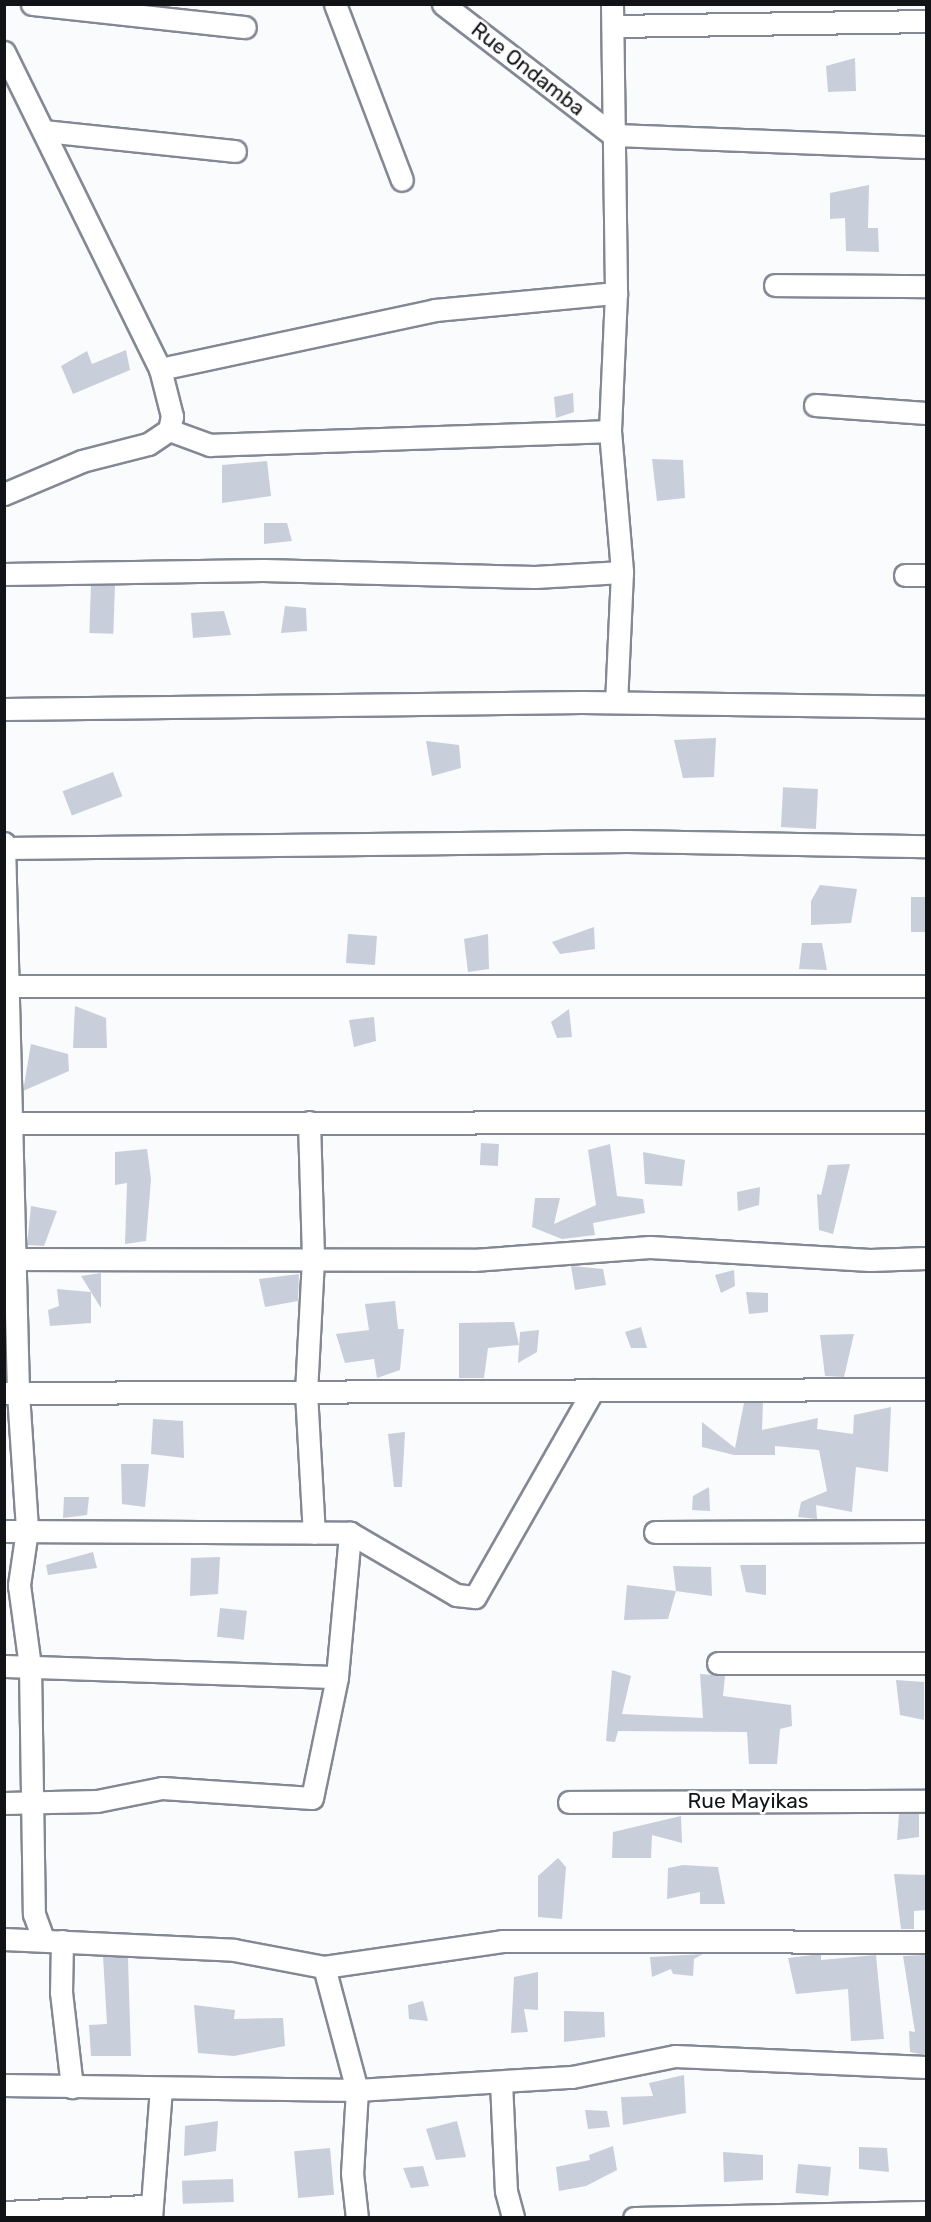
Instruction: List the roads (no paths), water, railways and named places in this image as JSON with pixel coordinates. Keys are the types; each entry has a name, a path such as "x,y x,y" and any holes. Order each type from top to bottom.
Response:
{"street":[{"path":"32,4 245,27"},
{"path":"335,4 402,180"},
{"name":"Rue Ondamba","path":"443,4 613,135"},
{"path":"612,4 616,293 610,431 622,572 616,702"},
{"path":"613,27 819,13 927,21"},
{"path":"4,52 160,369 171,399 168,430 148,444 82,461 4,494"},
{"path":"44,130 235,151"},
{"path":"613,135 927,147"},
{"path":"775,285 927,286"},
{"path":"160,369 435,310 616,293"},
{"path":"815,405 927,413"},
{"path":"168,430 210,445 610,431"},
{"path":"4,573 263,570 535,577 622,572"},
{"path":"905,575 927,575"},
{"path":"4,709 616,702 927,707"},
{"path":"5,848 627,841 927,846"},
{"path":"4,843 11,1393 27,1530 19,1585 30,1666 34,1914 52,1940 61,1992 72,2086"},
{"path":"6,986 927,986"},
{"path":"8,1122 927,1122"},
{"path":"309,1122 313,1259 306,1392 314,1533"},
{"path":"10,1259 472,1260 650,1247 870,1260 927,1258"},
{"path":"11,1393 927,1389"},
{"path":"4,1531 350,1533 456,1595 475,1597 593,1390"},
{"path":"655,1532 927,1531"},
{"path":"4,1803 97,1801 162,1788 312,1798 337,1677 350,1533"},
{"path":"718,1663 927,1664"},
{"path":"4,1666 337,1677"},
{"name":"Rue Mayikas","path":"569,1802 927,1801"},
{"path":"4,1940 52,1940 234,1950 324,1966 502,1941 927,1942"},
{"path":"324,1966 357,2090 352,2173 357,2217"},
{"path":"4,2085 357,2090 572,2077 675,2056 927,2067"},
{"path":"501,2082 506,2191 513,2217"},
{"path":"4,2212 151,2212 161,2089"},
{"path":"633,2217 927,2212"}]}
